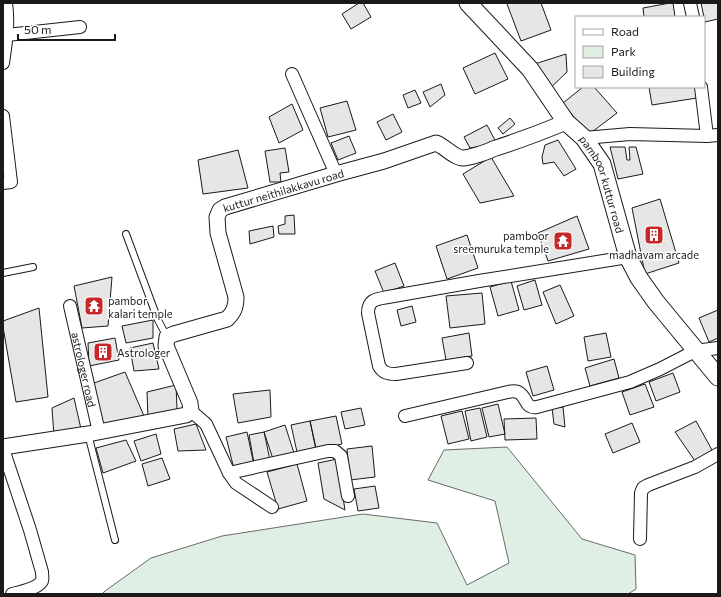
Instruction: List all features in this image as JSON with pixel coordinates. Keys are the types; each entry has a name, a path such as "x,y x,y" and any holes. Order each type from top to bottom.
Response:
{"main road":[{"name":"pamboor kuttur road","path":"468,3 530,69 566,122 584,138 602,164 628,257 639,278 656,302 718,377"}],"street":[{"path":"3,63 8,35 6,3"},
{"path":"690,3 693,16"},
{"path":"8,35 80,27"},
{"path":"292,74 336,174"},
{"path":"584,138 630,134 712,136 701,88"},
{"path":"3,116 11,182 3,183"},
{"name":"kuttur neithilakkavu road","path":"167,337 227,319 233,314 236,306 236,297 218,233 217,217 220,210 225,207 384,161 436,143 455,155 463,158 484,153 566,122"},
{"path":"467,363 396,374 385,373 379,366 368,313 369,306 376,299 628,257"},
{"name":"astrologer road","path":"70,306 94,433"},
{"path":"167,337 166,346 190,403 191,411 206,424 228,473 236,484 272,507"},
{"path":"405,416 516,391 520,393 529,407 537,407 630,382 695,350 718,348"},
{"path":"12,594 37,586 42,581 43,577 30,530 3,448 94,433 186,415 191,411"},
{"path":"228,473 328,451 335,451 342,456 348,496"},
{"path":"640,539 641,493 643,488 695,467 718,454"}],"lane":[{"path":"126,234 158,320 167,337"},
{"path":"3,273 33,267"},
{"path":"94,433 115,540"}],"green space":[{"path":"507,447 582,539 635,555 636,589 628,594 102,594 151,558 222,536 363,514 437,523 467,585 509,563 495,501 428,480 444,450"}],"building":[{"path":"359,3 363,3 371,17 351,29 342,14"},
{"path":"541,3 551,30 521,41 507,4"},
{"path":"673,3 675,16 644,16 643,8"},
{"path":"701,3 718,3 718,19 705,22 705,16 704,16"},
{"path":"495,53 508,79 475,94 463,68"},
{"path":"566,54 567,72 544,94 522,68"},
{"path":"441,84 445,95 430,107 423,92"},
{"path":"582,88 595,88 617,113 588,135 563,103"},
{"path":"649,88 696,88 697,98 652,105"},
{"path":"415,90 421,103 408,108 403,95"},
{"path":"347,101 356,130 328,137 320,108"},
{"path":"292,104 303,130 279,143 269,117"},
{"path":"393,114 402,132 386,140 377,122"},
{"path":"510,118 515,124 503,134 498,128"},
{"path":"487,125 497,144 470,148 464,137"},
{"path":"349,136 356,153 338,160 331,143"},
{"path":"558,140 576,169 564,176 554,162 543,164 542,157 545,145"},
{"path":"610,147 625,147 627,160 630,160 629,147 636,147 643,174 618,179"},
{"path":"285,148 289,172 280,173 281,182 270,182 265,151"},
{"path":"238,150 248,188 203,194 198,160"},
{"path":"491,157 514,196 480,203 463,174"},
{"name":"madhavam arcade","path":"660,199 679,263 645,274 632,208"},
{"path":"294,215 295,234 279,234 278,226 285,224 285,216"},
{"name":"pamboor sreemuruka temple","path":"577,216 589,249 548,261 538,233"},
{"path":"273,226 274,237 250,244 249,231"},
{"path":"467,235 478,268 447,279 436,246"},
{"path":"395,263 404,286 384,293 375,271"},
{"name":"pambor kalari temple","path":"112,277 108,326 82,328 74,286"},
{"path":"535,280 542,305 524,310 517,286"},
{"path":"511,281 519,310 498,316 490,287"},
{"path":"560,285 574,316 556,324 543,292"},
{"path":"482,293 485,324 450,328 446,296"},
{"path":"412,306 416,322 401,326 397,310"},
{"path":"39,308 48,397 16,402 3,321"},
{"path":"718,310 718,338 709,342 699,318"},
{"path":"153,320 153,338 126,343 122,326"},
{"path":"469,333 472,356 446,360 442,338"},
{"path":"606,333 611,357 588,361 584,337"},
{"name":"Astrologer","path":"115,338 119,360 89,366 88,343"},
{"path":"153,343 159,369 134,371 130,348"},
{"path":"614,359 619,378 590,386 585,368"},
{"path":"547,366 554,390 533,396 526,372"},
{"path":"125,372 144,416 102,426 94,383"},
{"path":"673,373 680,392 656,401 649,382"},
{"path":"645,384 654,407 630,415 622,392"},
{"path":"176,385 177,409 148,418 147,392"},
{"path":"270,390 271,417 238,423 233,394"},
{"path":"74,398 81,429 54,436 52,408"},
{"path":"498,404 505,434 489,437 482,408"},
{"path":"563,407 565,427 554,424 552,408"},
{"path":"361,408 365,425 345,429 341,412"},
{"path":"480,408 487,437 471,441 465,411"},
{"path":"462,411 469,439 448,444 441,416"},
{"path":"336,416 342,444 316,450 310,421"},
{"path":"536,418 537,439 505,440 504,419"},
{"path":"310,421 316,448 297,452 291,425"},
{"path":"696,421 712,450 695,461 675,432"},
{"path":"632,423 640,442 613,453 605,434"},
{"path":"196,424 206,450 178,451 174,429"},
{"path":"285,425 294,453 273,459 264,432"},
{"path":"247,432 254,465 234,469 226,437"},
{"path":"264,432 270,460 254,463 249,435"},
{"path":"156,434 161,454 141,461 134,441"},
{"path":"126,440 136,461 103,473 96,448"},
{"path":"372,446 375,477 350,480 347,449"},
{"path":"162,458 170,479 148,486 142,464"},
{"path":"337,459 345,510 324,499 318,463"},
{"path":"297,464 307,501 278,509 267,472"},
{"path":"375,486 379,508 358,511 354,489"}],"place":[{"name":"madhavam arcade","path":"654,235"},
{"name":"pamboor sreemuruka temple","path":"563,241"},
{"name":"pambor kalari temple","path":"94,306"},
{"name":"Astrologer","path":"103,352"}]}
